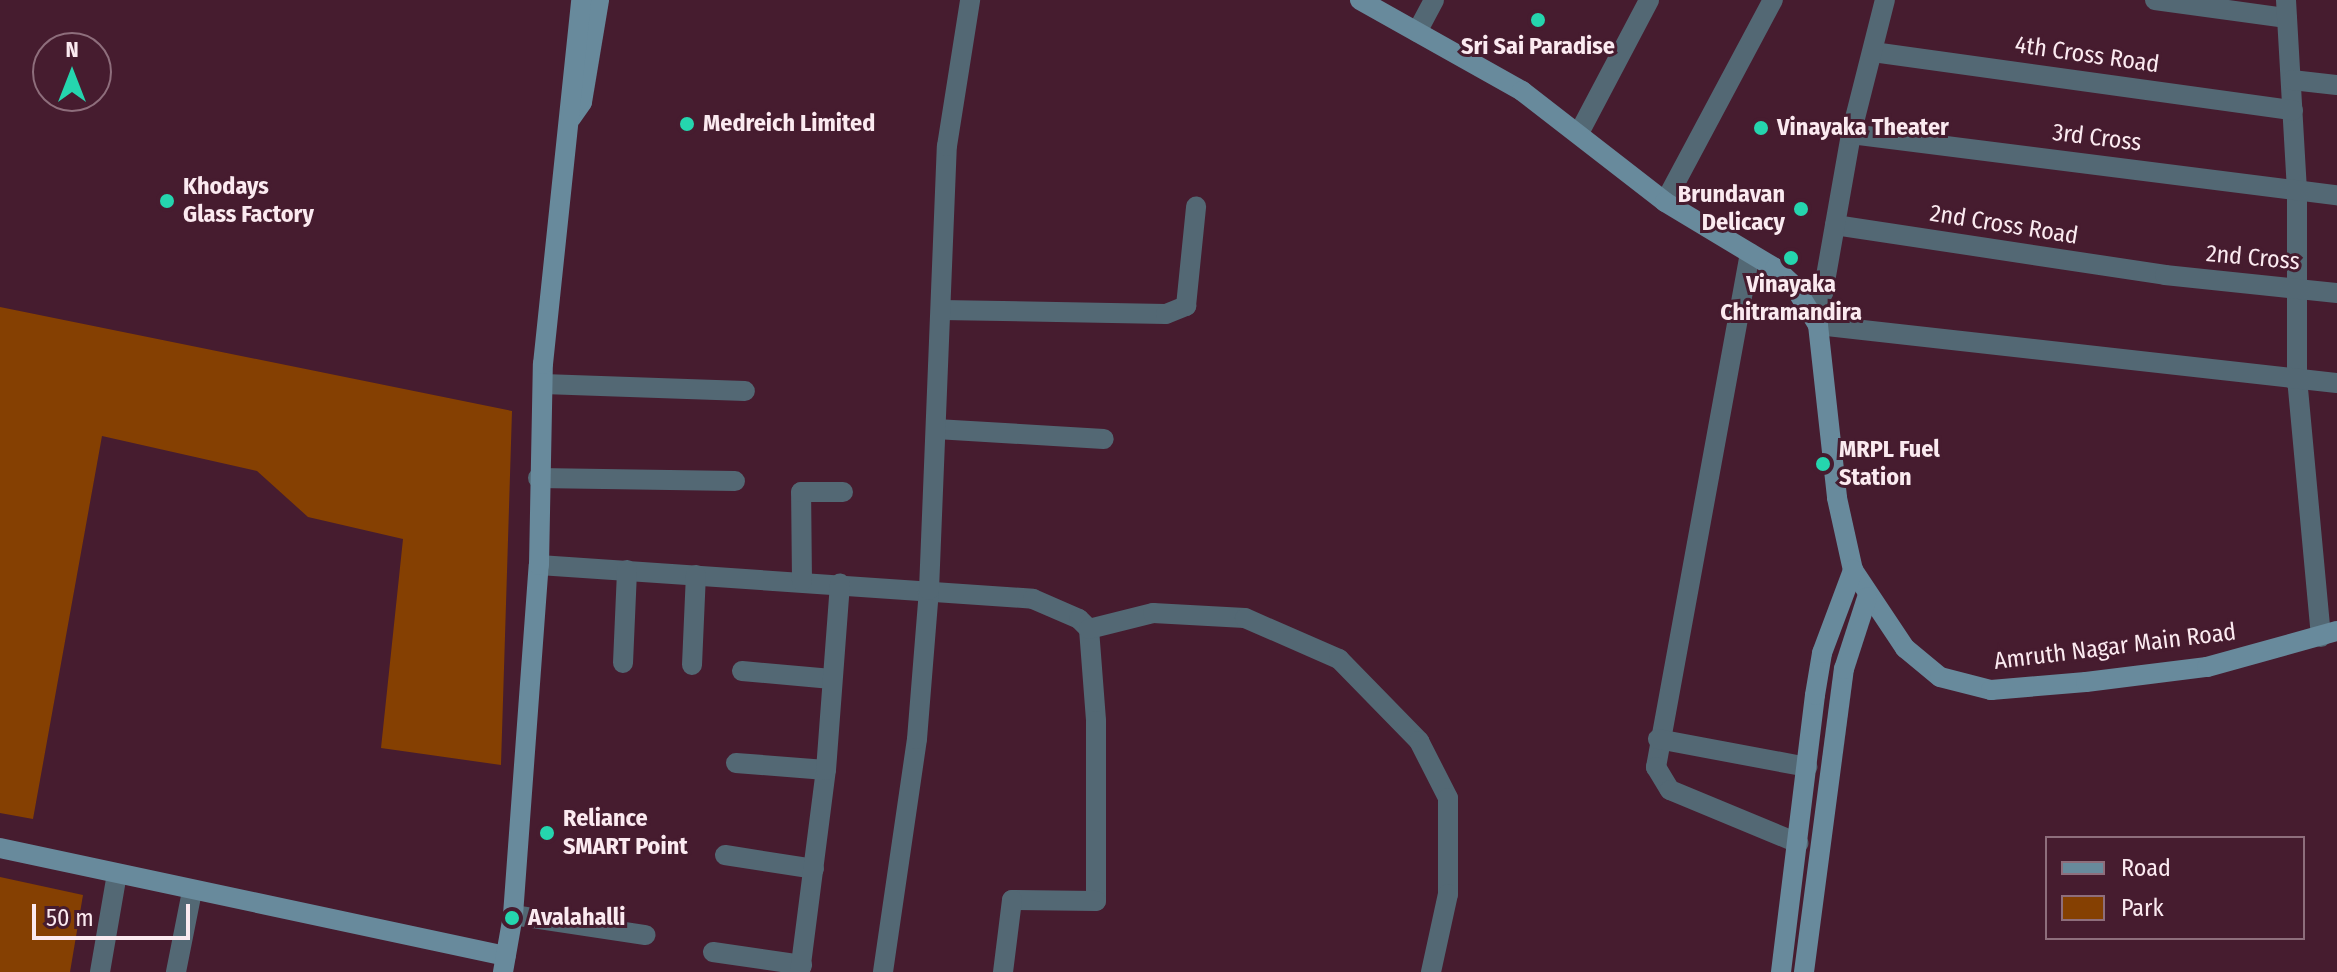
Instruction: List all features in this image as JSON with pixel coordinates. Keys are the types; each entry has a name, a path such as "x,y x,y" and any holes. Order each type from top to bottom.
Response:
{"street":[{"path":"0,848 504,964 513,915 539,565 538,478 556,210 571,118 567,101 581,0"},
{"path":"571,118 582,102 599,0"},
{"path":"883,972 917,739 929,590 947,146 970,0"},
{"path":"1360,0 1522,91 1665,202 1750,253 1794,286 1814,317 2337,383"},
{"path":"1417,32 1434,0"},
{"path":"1579,133 1649,0"},
{"path":"1665,202 1773,0"},
{"path":"1814,317 1823,293 1851,134 1885,0"},
{"path":"2155,0 2287,9 2297,190 2297,378 2329,634"},
{"name":"4th Cross Road","path":"1873,52 2293,110"},
{"path":"2292,80 2337,85"},
{"name":"3rd Cross","path":"1851,134 2337,195"},
{"path":"941,310 1166,314 1186,306 1196,207"},
{"name":"2nd Cross Road","path":"1835,225 2165,275"},
{"path":"1750,253 1658,739 1656,767 1670,790 1798,843"},
{"name":"2nd Cross","path":"2165,275 2337,293"},
{"name":"Amruth Nagar Main Road","path":"1814,317 1837,498 1853,570 1867,598 1905,648 1940,677 1991,690 2207,667 2329,634"},
{"path":"543,384 745,391"},
{"path":"936,429 1104,439"},
{"path":"538,478 735,481"},
{"path":"802,581 801,492 843,492"},
{"path":"539,565 1033,599 1067,610 1089,629 1096,721 1096,901 1012,900 1003,972"},
{"path":"623,663 627,570"},
{"path":"1781,972 1822,653 1853,570"},
{"path":"692,665 696,575"},
{"path":"713,952 801,968 826,770 840,584"},
{"path":"1804,972 1844,669 1867,598"},
{"path":"1089,629 1153,613 1245,618 1339,659 1419,741 1448,798 1448,894 1431,972"},
{"path":"742,671 832,679"},
{"path":"1658,739 1807,767"},
{"path":"736,763 826,770"},
{"path":"725,855 814,869"},
{"path":"100,972 117,874"},
{"path":"176,972 192,891"},
{"path":"513,915 645,935"}],"green space":[{"path":"0,307 512,411 501,765 381,748 403,539 308,517 257,471 102,436 33,819 0,813"},
{"path":"0,877 83,895 70,972 0,972"}],"place":[{"name":"Sri Sai Paradise","path":"1538,20"},
{"name":"Medreich Limited","path":"687,124"},
{"name":"Vinayaka Theater","path":"1761,128"},
{"name":"Khodays Glass Factory","path":"167,201"},
{"name":"Brundavan Delicacy","path":"1801,209"},
{"name":"Vinayaka Chitramandira","path":"1791,258"},
{"name":"MRPL Fuel Station","path":"1823,464"},
{"name":"Reliance SMART Point","path":"547,833"},
{"name":"Avalahalli","path":"512,918"}]}
